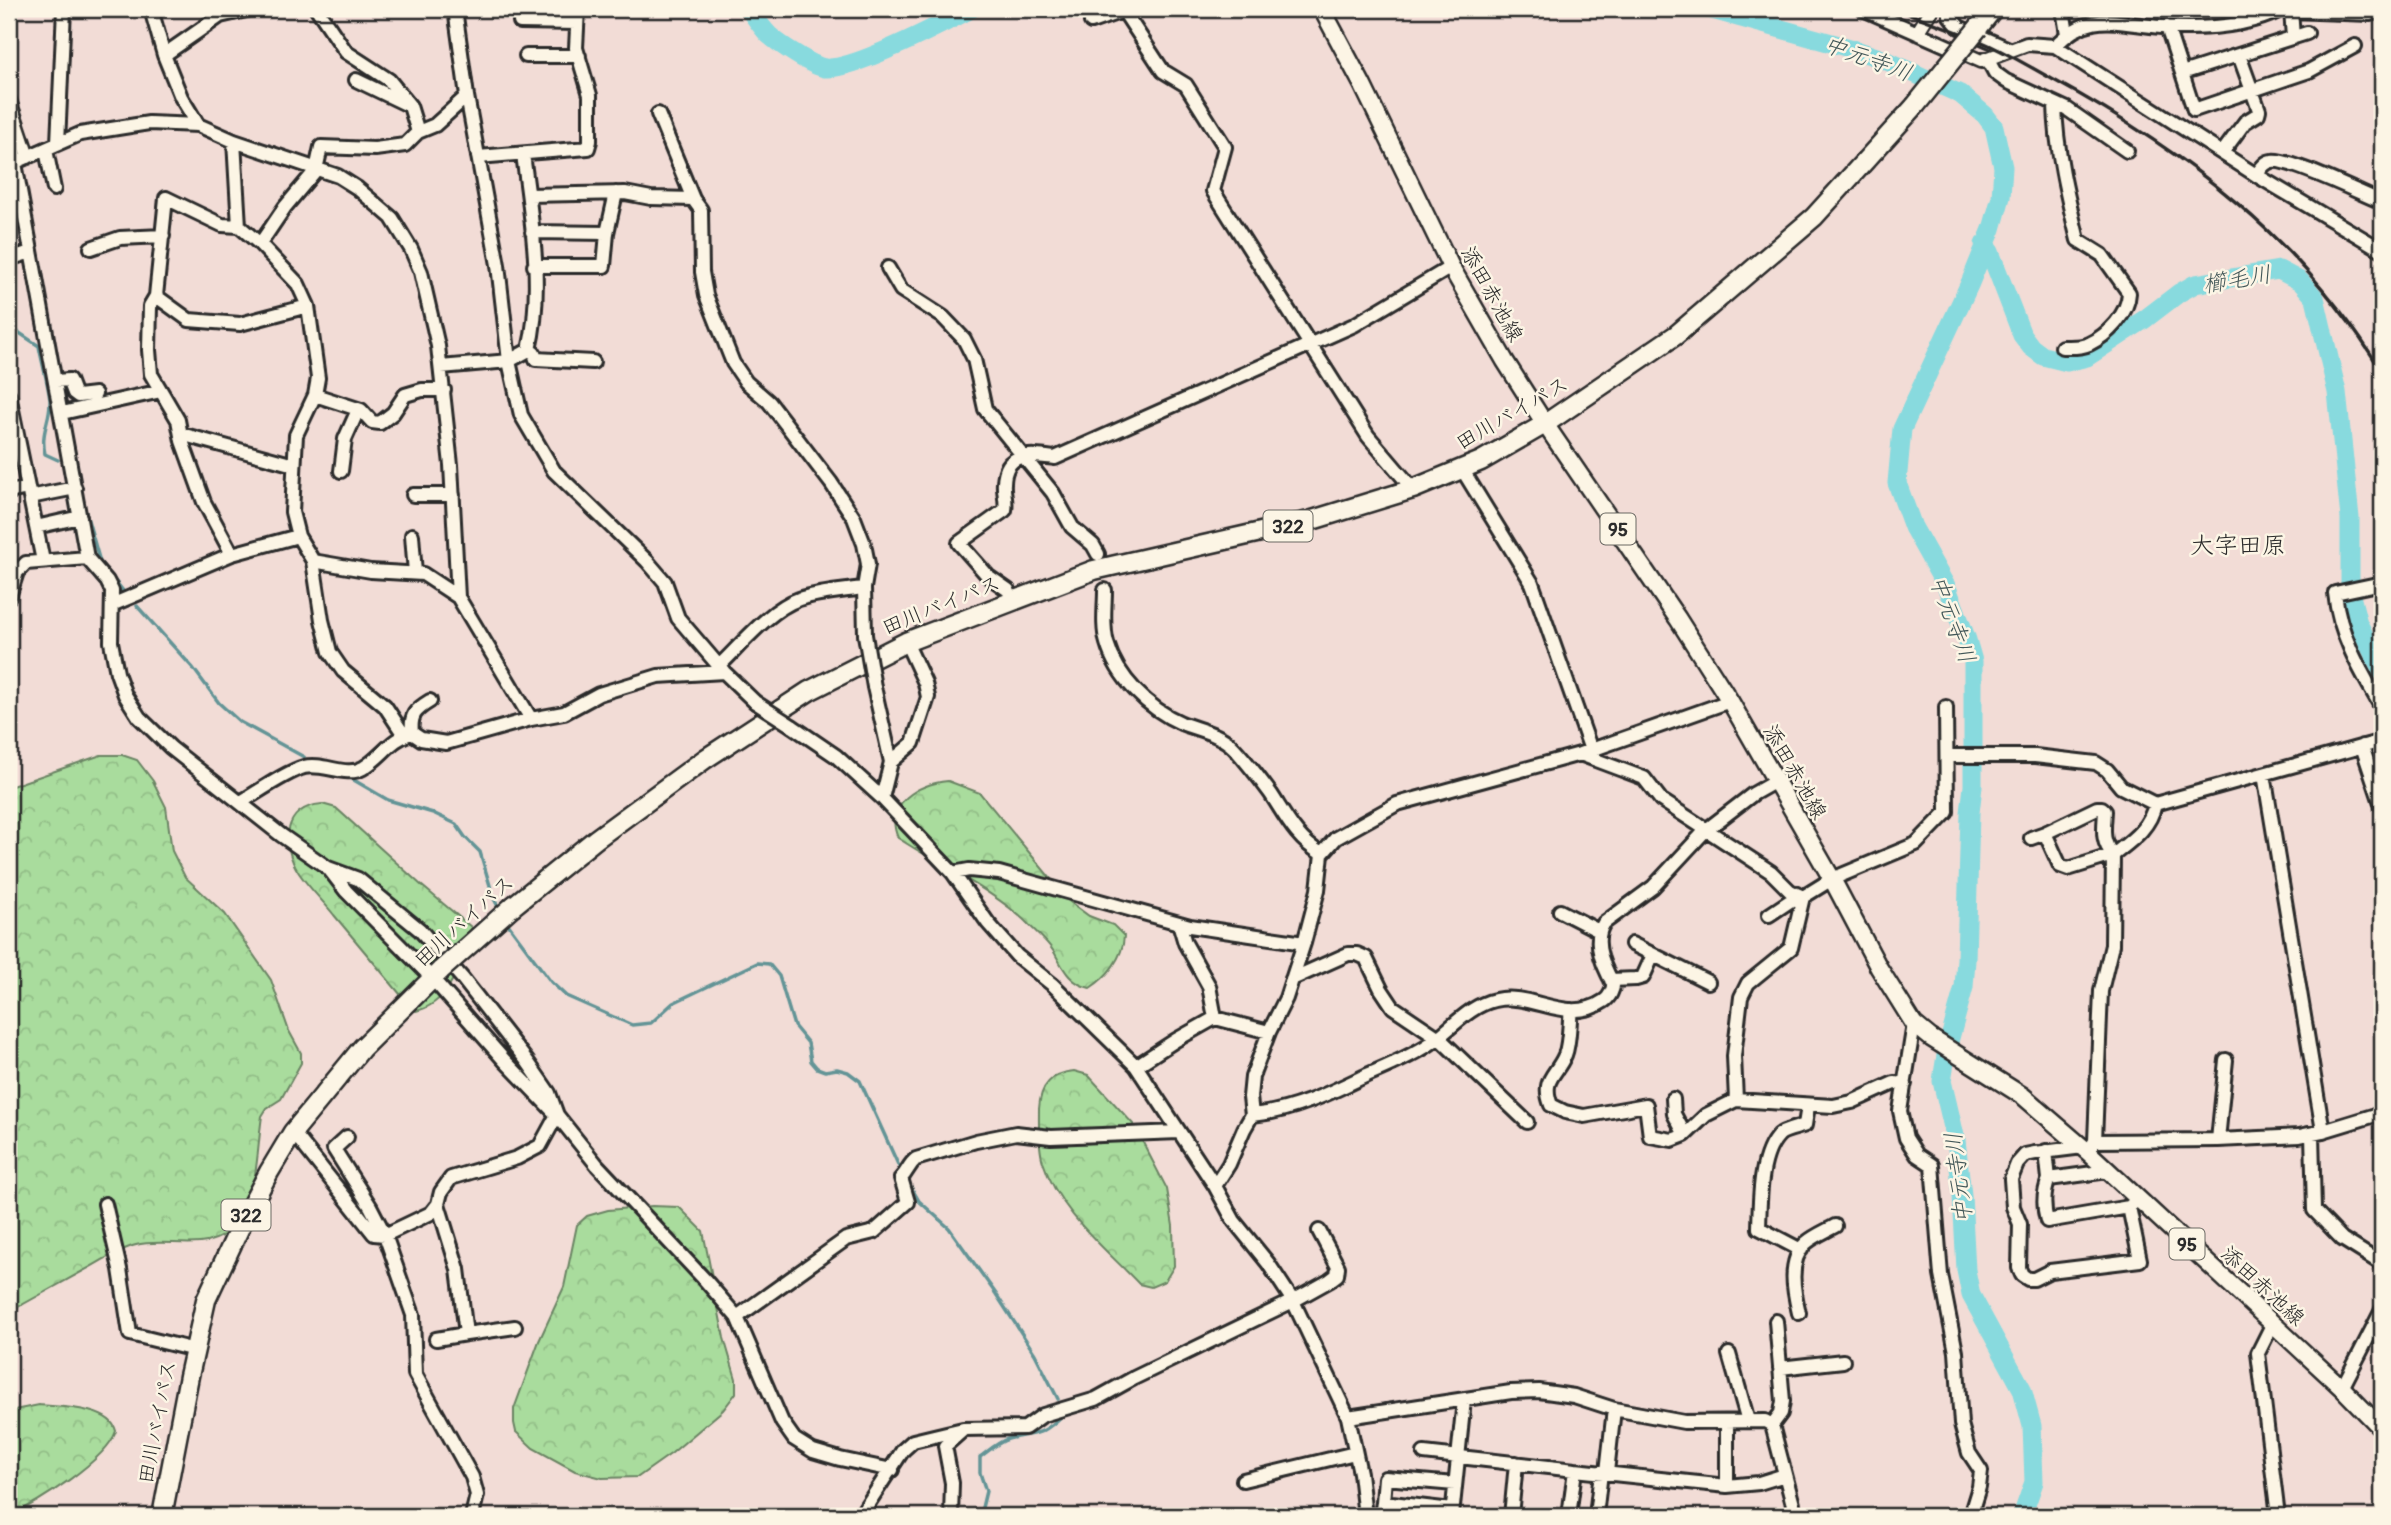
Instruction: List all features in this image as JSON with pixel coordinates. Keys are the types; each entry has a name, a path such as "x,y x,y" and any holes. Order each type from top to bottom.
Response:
{"highway":[{"name":"田川バイパス","path":"162,1516 206,1300 247,1212 293,1132 362,1048 437,974 570,859 705,759 809,691 906,642 1094,570 1310,522 1413,489 1481,461 1545,424 1676,335 1814,217 1915,106 1993,9"}],"main road":[{"name":"添田赤池線","path":"1322,9 1362,84 1451,267 1545,424 1663,596 1730,701 1832,879 1885,980 1914,1024 1931,1038 2023,1097 2089,1147 2133,1203 2273,1323 2382,1429"}],"street":[{"path":"58,143 64,9"},
{"path":"152,9 164,55 181,97 198,125"},
{"path":"164,55 219,12 251,9"},
{"path":"317,9 346,52 388,80 410,106 418,132"},
{"path":"455,9 467,96 498,265 509,361 521,415 554,471 647,561 665,582 678,618 721,669 755,702 836,756 882,798 954,873 988,923 1017,956 1053,985 1136,1066 1215,1186 1234,1221 1268,1262 1293,1301 1348,1418 1364,1516"},
{"path":"478,157 588,148 590,95 576,48 578,9"},
{"path":"1863,9 1973,58 1988,60 2009,49 2027,44 2055,46 2256,175 2382,250"},
{"path":"1917,33 1934,9 1950,12 1959,27 2009,49"},
{"path":"2063,9 2067,34"},
{"path":"2055,46 2067,34 2109,20 2167,27 2240,25 2288,9 2370,14 2382,11"},
{"path":"2288,9 2293,38"},
{"path":"1091,22 1126,10 1163,71 1186,85 1225,147 1213,191 1368,436 1413,489"},
{"path":"520,22 577,23"},
{"path":"2167,27 2194,110 2192,119 2197,137"},
{"path":"2182,74 2307,33"},
{"path":"2194,110 2252,93 2309,71 2355,46"},
{"path":"2222,153 2245,122 2258,114 2259,110 2239,55"},
{"path":"526,56 579,56"},
{"path":"1988,60 1994,73 2006,81 2067,109 2127,151"},
{"path":"356,80 410,106"},
{"path":"260,244 285,207 316,170 321,147 395,148 405,145 418,132 435,125 467,96"},
{"path":"9,100 28,157"},
{"path":"2055,104 2063,178 2078,240 2102,255 2129,293 2128,308 2111,327 2089,344 2062,347"},
{"path":"658,114 693,199 701,210 702,272 706,295 733,363 746,382 776,412 854,518 864,544 868,564 864,588 865,635 891,762 882,798"},
{"path":"458,597 442,367 421,272 402,232 392,218 357,188 338,176 234,141 198,125 149,123 80,134 12,164 62,413 87,558 113,591 111,642 125,695 139,717 172,748 328,869 346,891 437,974 505,1061 557,1115 597,1165 737,1317 782,1422 793,1439 813,1451 892,1470"},
{"path":"234,141 239,226"},
{"path":"46,150 54,189"},
{"path":"442,367 509,361 528,350 534,328 534,266 523,154"},
{"path":"2256,175 2264,164 2270,161 2288,162 2382,202"},
{"path":"528,195 616,193 651,198 693,199"},
{"path":"534,266 604,266 607,233 616,193"},
{"path":"232,554 204,502 178,421 151,374 150,306 156,296 166,198 222,225 239,226 260,244 298,285 308,306 318,378 315,394 296,435 292,512 298,536 313,561 321,620 330,652 344,671 386,706 408,734 446,743 531,719 564,713 599,694 658,676 721,669 779,609 796,600 815,595 864,588"},
{"path":"531,232 607,233"},
{"path":"91,248 120,238 163,236"},
{"path":"9,260 31,252"},
{"path":"1013,601 1008,590 988,576 959,543 1005,510 1004,477 1013,461 1024,454 1055,458 1354,325 1451,267"},
{"path":"888,268 901,290 943,317 964,339 974,359 985,409 1053,493 1072,527 1093,545 1098,554"},
{"path":"156,296 189,320 240,324 308,306"},
{"path":"528,350 534,353 536,359 593,362"},
{"path":"56,382 69,380 78,396 96,394"},
{"path":"315,394 358,410 372,422 380,423 393,413 405,395 422,390 444,390"},
{"path":"62,413 161,391"},
{"path":"9,395 15,455 29,492 43,561"},
{"path":"341,471 345,439 358,410"},
{"path":"180,434 294,465"},
{"path":"1462,469 1532,583 1586,752 1644,778 1661,800 1772,872 1790,891 1801,896"},
{"path":"9,492 75,488"},
{"path":"414,495 453,495"},
{"path":"36,527 80,517"},
{"path":"412,535 415,573"},
{"path":"114,604 232,554 298,536"},
{"path":"9,597 13,571 26,563 87,558"},
{"path":"313,561 371,571 423,574 458,597 531,719"},
{"path":"2381,584 2335,593 2337,614 2357,664 2382,708"},
{"path":"1105,590 1104,626 1108,645 1136,691 1151,705 1179,722 1220,737 1232,746 1270,793 1291,826 1308,846 1322,853"},
{"path":"891,762 913,743 928,697 925,682 906,642"},
{"path":"241,802 303,768 316,766 351,771 362,769 408,734 416,710 430,701"},
{"path":"1215,1186 1229,1164 1252,1115 1252,1077 1269,1032 1286,998 1304,943 1318,890 1322,853 1336,838 1397,804 1586,752 1730,701"},
{"path":"1769,915 1832,879 1916,844 1947,812 1946,707"},
{"path":"1947,757 2035,756 2096,763 2107,770 2121,787 2155,804 2382,741"},
{"path":"2362,746 2382,806"},
{"path":"2264,774 2318,1133 2314,1210 2342,1239 2382,1264"},
{"path":"1252,1115 1276,1113 1312,1101 1400,1060 1438,1038 1469,1013 1495,1000 1527,1000 1557,1010 1571,1010 1604,1001 1611,994 1613,984 1599,948 1599,931 1604,923 1653,887 1705,831 1752,794 1776,780"},
{"path":"2045,833 2060,866 2068,869 2113,855 2138,835 2152,818 2155,804"},
{"path":"2031,838 2097,808 2105,811 2103,837 2113,855 2112,945 2101,991 2089,1147"},
{"path":"328,869 358,879 420,930 463,979 527,1061 548,1093 557,1115"},
{"path":"954,873 969,870 999,873 1179,923 1304,943"},
{"path":"1736,1100 1734,1056 1741,997 1748,983 1791,948 1801,896"},
{"path":"1560,911 1599,931"},
{"path":"1179,923 1185,943 1209,986 1215,1018"},
{"path":"1632,944 1708,982"},
{"path":"1292,979 1348,954 1366,958 1392,1007 1438,1038 1527,1122"},
{"path":"1611,979 1643,977 1653,955"},
{"path":"1571,1010 1565,1054 1548,1081 1547,1095 1551,1105 1565,1112 1584,1116 1646,1105 1650,1136 1672,1140 1685,1135 1706,1115 1736,1100 1833,1106 1852,1102 1894,1083 1905,1084"},
{"path":"1136,1066 1215,1018 1269,1032"},
{"path":"1914,1024 1900,1111 1906,1138 1917,1155 1932,1165 1941,1275 1956,1352 1961,1424 1969,1453 1980,1471 1979,1487 1970,1516"},
{"path":"2218,1140 2226,1060"},
{"path":"1673,1099 1675,1114 1685,1135"},
{"path":"1801,1250 1759,1228 1760,1194 1767,1154 1780,1133 1805,1125 1808,1105"},
{"path":"2046,1151 2049,1178 2043,1207 2047,1221 2133,1203 2140,1260 2050,1271 2034,1279 2022,1275 2019,1268 2020,1224 2013,1207 2011,1180 2017,1164 2025,1156 2046,1151 2089,1147 2318,1133 2382,1113"},
{"path":"293,1132 374,1234 385,1235 431,1213 438,1204 441,1192 452,1178 517,1158 540,1146 557,1115"},
{"path":"737,1317 846,1239 874,1232 889,1221 908,1202 904,1175 909,1164 916,1159 975,1140 1016,1132 1064,1137 1179,1132"},
{"path":"347,1137 334,1149 385,1235 413,1315 415,1374 472,1477 477,1495 472,1516"},
{"path":"2049,1178 2108,1171"},
{"path":"105,1203 120,1269 130,1334 195,1350"},
{"path":"438,1204 458,1269 466,1334"},
{"path":"1799,1313 1793,1288 1794,1271 1801,1250 1807,1242 1835,1226"},
{"path":"860,1516 903,1451 913,1441 963,1429 1025,1428 1043,1415 1096,1399 1293,1301 1337,1275 1338,1267 1320,1231"},
{"path":"2342,1388 2382,1310"},
{"path":"1772,1425 1781,1413 1783,1401 1776,1321"},
{"path":"2273,1323 2258,1353 2278,1516"},
{"path":"436,1339 515,1327"},
{"path":"1730,1354 1748,1421"},
{"path":"1780,1368 1843,1361"},
{"path":"1348,1418 1511,1392 1539,1391 1574,1396 1614,1409 1684,1422 1765,1421 1772,1425 1796,1516"},
{"path":"1383,1502 1452,1513 1464,1400"},
{"path":"1596,1516 1614,1409"},
{"path":"1727,1422 1727,1486"},
{"path":"951,1516 952,1483 945,1446 963,1429"},
{"path":"1243,1480 1355,1453"},
{"path":"1424,1453 1727,1486 1759,1483 1785,1475"},
{"path":"1511,1516 1516,1463"},
{"path":"1569,1516 1575,1470"},
{"path":"1381,1516 1385,1478 1455,1484"}],"green space":[{"path":"101,755 122,755 137,760 153,781 166,807 172,851 185,877 225,914 271,980 289,1031 301,1053 301,1063 281,1099 267,1108 262,1116 251,1194 234,1227 220,1237 200,1243 151,1243 129,1247 9,1312 9,787"},
{"path":"948,781 980,793 1070,902 1089,916 1113,925 1124,936 1121,952 1113,966 1090,988 1072,979 1049,945 1015,912 898,838 895,815 906,798 926,786"},
{"path":"322,804 336,808 471,927 459,967 449,986 443,995 426,1007 416,1011 410,1006 307,884 293,862 288,840 292,820 299,812"},
{"path":"1074,1071 1088,1075 1134,1125 1167,1189 1173,1226 1174,1266 1165,1281 1151,1287 1139,1284 1071,1213 1050,1180 1043,1162 1039,1109 1044,1087 1053,1078"},
{"path":"652,1206 679,1207 703,1231 724,1338 736,1379 736,1393 723,1410 672,1453 638,1477 602,1478 575,1471 533,1448 516,1432 514,1409 539,1341 564,1287 577,1225 587,1216 608,1210"},
{"path":"39,1405 95,1413 112,1423 116,1431 99,1455 69,1480 9,1516 9,1411"}],"waterway":[{"path":"9,9 9,14"},
{"name":"中元寺川","path":"749,9 774,39 804,59 825,68 838,67 876,54 971,9"},
{"name":"中元寺川","path":"1709,9 1853,49 1885,60 1960,94 1985,115 1994,127 2003,167 2001,197 1992,229 1902,429 1897,483 1913,527 1947,588 1973,661 1973,786 1966,960 1964,987 1947,1049 1942,1081 1956,1140 1966,1270 1971,1295 2022,1389 2032,1426 2034,1482 2022,1516"},
{"name":"櫛毛川","path":"1984,244 1990,252 2022,335 2031,347 2043,356 2067,362 2087,357 2195,284 2279,270 2300,281 2315,298 2337,392 2350,518 2350,592 2358,623 2382,671"},
{"path":"9,326 39,346 50,400 44,439 45,454 58,460"},
{"path":"83,503 100,562 124,592"},
{"path":"137,606 193,668 219,703 240,722 304,757"},
{"path":"352,779 388,800 433,813 456,824 480,852 500,910"},
{"path":"505,920 551,982 566,996 632,1025 651,1023 673,1003 757,963 769,964 779,976 794,1026 808,1043 811,1061 817,1068 848,1072 860,1081 901,1171"},
{"path":"907,1180 919,1201 949,1228 996,1294 1035,1354 1058,1399"},
{"path":"980,1516 986,1491 980,1473 980,1457 1004,1440 1042,1431 1063,1415"}],"railway":[{"path":"1897,9 1968,36 2014,58 2101,107 2194,169 2237,203 2316,281 2351,325 2382,372"}],"district":[{"name":"大字田原","path":"2238,545"}]}
